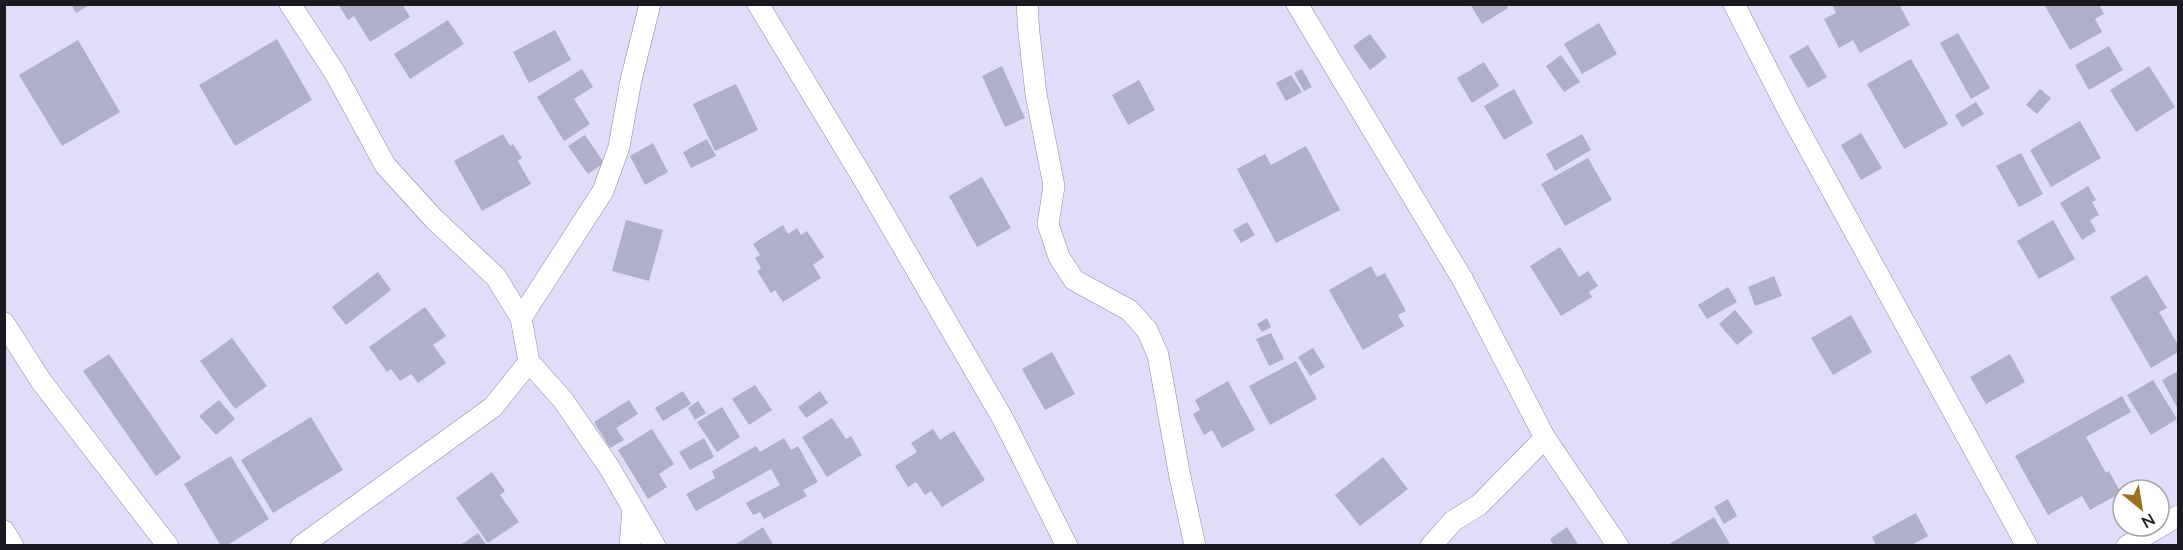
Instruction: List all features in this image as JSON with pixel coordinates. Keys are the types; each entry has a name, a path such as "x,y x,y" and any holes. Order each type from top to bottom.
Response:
{"street":[{"path":"290,4 335,73 385,165 434,219 496,277 521,318 529,362 563,400 609,467 655,546"},
{"path":"521,318 603,191 619,147 631,80 650,4"},
{"path":"758,4 866,183 1003,420 1067,546"},
{"path":"1027,4 1036,94 1054,186 1048,224 1059,257 1074,280 1129,310 1147,330 1158,355 1195,546"},
{"path":"1297,4 1462,280 1545,438 1618,546"},
{"path":"1734,4 1788,110 2027,546"},
{"path":"4,323 41,381 168,546"},
{"path":"301,546 494,406 529,362"},
{"path":"1431,546 1453,521 1479,505 1545,438"},
{"path":"630,546 633,507"},
{"path":"2127,546 2178,516"},
{"path":"4,531 13,546"}],"building":[{"path":"71,4 91,4 76,13"},
{"path":"338,4 402,4 410,17 370,42 354,16 348,20"},
{"path":"1470,4 1506,4 1508,8 1482,24"},
{"path":"1832,4 1899,4 1910,25 1860,53 1853,40 1839,48 1824,19 1836,13"},
{"path":"2044,4 2099,4 2104,14 2095,19 2102,32 2070,50"},
{"path":"448,20 464,44 410,79 394,54"},
{"path":"1599,23 1617,54 1582,74 1564,44"},
{"path":"555,30 571,60 529,83 513,52"},
{"path":"1958,33 1990,88 1971,99 1940,43"},
{"path":"1370,34 1387,57 1370,70 1353,46"},
{"path":"277,39 312,100 235,146 199,85"},
{"path":"78,40 120,112 62,146 19,75"},
{"path":"1808,45 1827,77 1808,88 1789,56"},
{"path":"2109,46 2123,70 2089,90 2075,65"},
{"path":"1561,55 1580,82 1564,92 1546,66"},
{"path":"1911,59 1948,124 1904,149 1867,84"},
{"path":"1484,62 1499,86 1472,103 1457,78"},
{"path":"1002,66 1025,118 1005,127 982,76"},
{"path":"2149,66 2175,107 2136,132 2110,90"},
{"path":"582,69 593,87 574,99 590,124 564,141 537,97"},
{"path":"1302,69 1312,87 1304,91 1294,73"},
{"path":"1291,75 1302,92 1286,101 1276,83"},
{"path":"1139,80 1155,110 1128,125 1112,95"},
{"path":"736,84 758,130 715,151 693,104"},
{"path":"1514,89 1533,123 1504,140 1484,106"},
{"path":"2040,89 2051,98 2037,114 2026,105"},
{"path":"1976,102 1984,114 1962,127 1955,115"},
{"path":"2080,121 2101,158 2051,187 2030,150"},
{"path":"1861,133 1882,168 1861,180 1841,145"},
{"path":"503,134 510,146 513,144 522,158 518,161 531,184 482,211 454,161"},
{"path":"1582,134 1591,150 1555,171 1546,154"},
{"path":"585,135 604,163 588,174 568,146"},
{"path":"707,139 716,156 691,168 683,152"},
{"path":"653,143 668,172 645,185 630,156"},
{"path":"1306,146 1340,210 1276,243 1237,169 1265,154 1271,165"},
{"path":"2021,153 2043,194 2019,207 1996,166"},
{"path":"1588,158 1612,200 1565,226 1541,184"},
{"path":"982,177 1011,228 977,247 949,196"},
{"path":"2088,186 2096,200 2092,202 2099,215 2090,220 2096,231 2082,240 2060,203"},
{"path":"626,220 663,230 649,281 612,271"},
{"path":"2053,220 2075,259 2039,279 2017,241"},
{"path":"1247,222 1255,235 1241,243 1233,230"},
{"path":"783,225 788,234 797,228 801,235 807,231 824,257 813,265 821,278 783,302 775,290 771,293 757,271 761,268 755,258 760,255 753,244"},
{"path":"1560,247 1579,277 1588,271 1598,286 1589,292 1592,297 1561,316 1530,266"},
{"path":"1371,266 1377,277 1385,273 1406,311 1398,315 1404,326 1363,350 1329,290"},
{"path":"378,272 391,290 346,325 332,307"},
{"path":"2147,275 2167,308 2159,312 2178,345 2178,352 2151,368 2110,297"},
{"path":"1774,276 1782,296 1755,306 1748,287"},
{"path":"1728,287 1737,302 1707,319 1698,305"},
{"path":"425,307 446,336 433,345 446,363 418,383 411,374 400,381 391,369 387,372 369,347"},
{"path":"1735,310 1753,332 1737,345 1719,324"},
{"path":"1851,315 1872,352 1833,375 1811,338"},
{"path":"1267,318 1271,327 1262,332 1257,324"},
{"path":"1271,333 1284,359 1269,366 1256,339"},
{"path":"232,338 267,386 235,409 200,361"},
{"path":"1313,348 1325,367 1310,376 1298,357"},
{"path":"1052,352 1075,394 1045,410 1022,369"},
{"path":"109,354 181,458 156,476 83,371"},
{"path":"2010,354 2025,382 1986,404 1970,377"},
{"path":"1296,361 1317,399 1270,425 1249,386"},
{"path":"2178,371 2178,409 2162,380"},
{"path":"2153,380 2177,419 2151,435 2127,395"},
{"path":"1228,381 1255,430 1222,448 1212,430 1204,435 1193,414 1200,410 1195,400"},
{"path":"755,385 772,410 749,425 732,399"},
{"path":"683,391 691,404 663,421 655,408"},
{"path":"820,391 828,403 806,418 798,407"},
{"path":"2122,396 2131,412 2086,437 2106,473 2109,471 2113,478 2111,478 2111,498 2090,510 2082,496 2048,515 2015,456"},
{"path":"219,400 235,419 216,435 199,416"},
{"path":"629,400 638,414 616,428 624,440 610,448 594,422"},
{"path":"698,401 706,413 695,420 688,408"},
{"path":"722,407 740,437 717,452 697,422"},
{"path":"311,417 343,470 273,513 241,460"},
{"path":"832,418 846,439 851,436 862,455 827,477 802,437"},
{"path":"652,429 674,464 659,474 667,487 648,499 618,450"},
{"path":"933,429 940,440 954,431 985,480 942,507 931,491 925,495 916,482 908,487 895,466 917,452 911,443"},
{"path":"704,438 714,457 690,470 679,452"},
{"path":"784,438 791,450 798,446 818,482 803,490 807,496 764,519 760,512 753,515 746,503 780,485 771,469 696,511 686,494 715,478 712,471 756,446 760,452"},
{"path":"231,456 269,519 226,546 221,546 184,484"},
{"path":"1383,457 1408,489 1360,526 1335,495"},
{"path":"492,472 505,491 500,495 519,522 488,543 456,498"},
{"path":"1728,499 1737,516 1724,524 1714,507"},
{"path":"1916,513 1928,536 1910,546 1876,546 1872,537"},
{"path":"1714,517 1731,546 1666,546"},
{"path":"763,527 774,546 733,546"},
{"path":"1567,527 1579,546 1554,546 1550,539"},
{"path":"478,533 487,546 459,546"}]}
